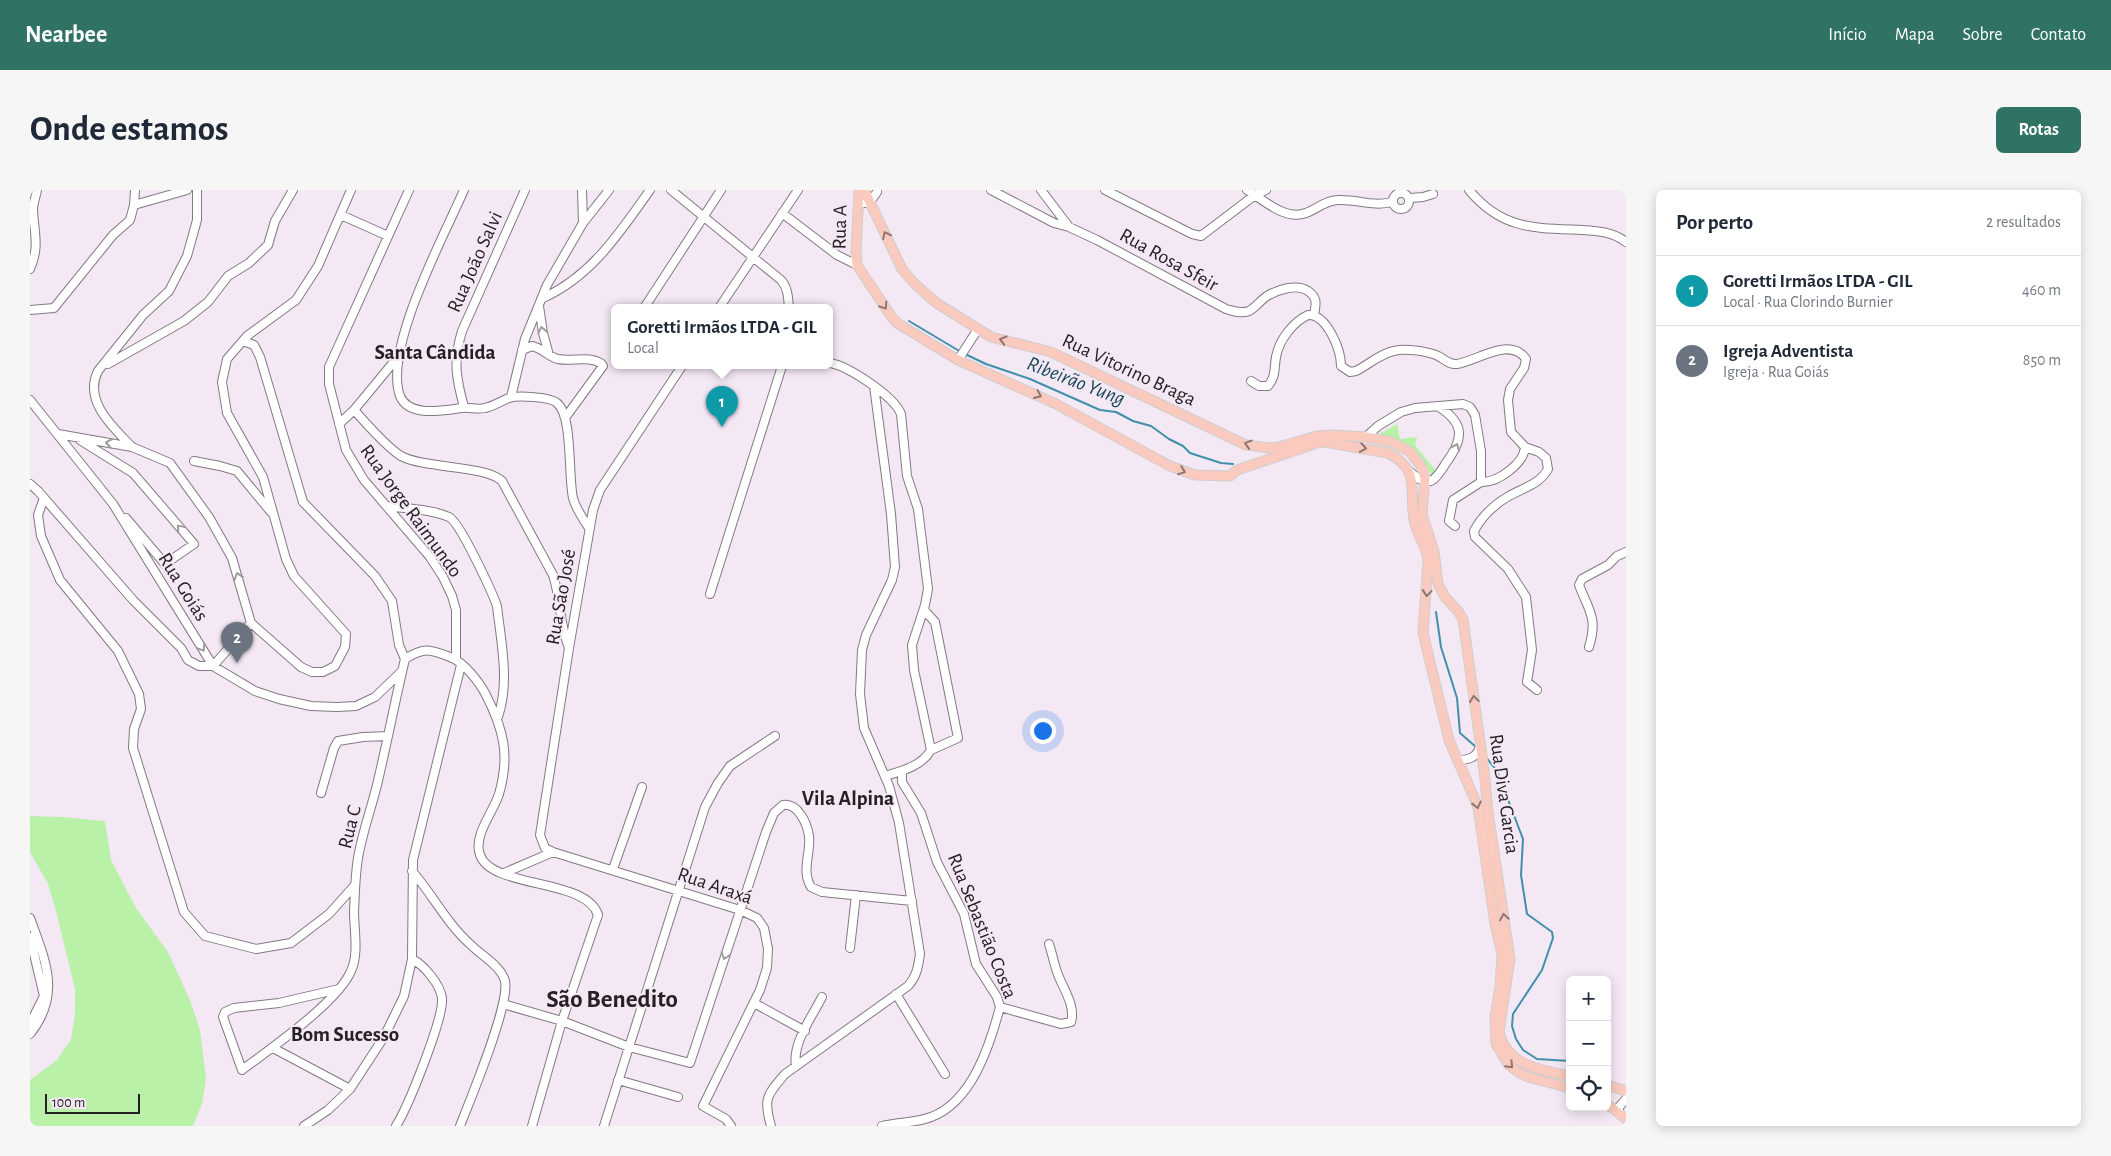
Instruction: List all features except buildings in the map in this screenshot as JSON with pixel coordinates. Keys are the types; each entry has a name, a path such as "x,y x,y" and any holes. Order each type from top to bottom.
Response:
{"main road":[{"name":"Rua A","path":"858,265 856,251 859,190"},
{"name":"Rua Vitorino Braga","path":"865,190 902,269 935,302 978,329 1002,340 1051,352 1246,445 1270,448 1288,445 1317,436 1366,437 1400,445 1418,461 1425,481"},
{"path":"858,265 897,323 959,358 1056,404 1170,466 1195,475 1230,476 1237,470 1298,449 1317,443 1330,442 1381,451 1396,458 1410,472 1415,522 1427,553 1429,568 1423,633 1448,740 1478,806 1495,924 1502,954 1500,987 1495,1016 1496,1044 1508,1064 1518,1072 1528,1077 1566,1087"},
{"name":"Rua Diva Garcia","path":"1425,481 1423,521 1434,551 1438,584 1445,597 1463,619 1488,812 1510,959 1500,1032 1502,1042 1517,1060 1526,1065 1566,1075"},
{"path":"1611,1086 1626,1091"},
{"path":"1611,1107 1622,1116"}],"street":[{"path":"30,269 35,258 37,243 33,208 37,190"},
{"path":"30,310 54,308 113,236 130,220 134,205 134,190"},
{"path":"134,205 187,190"},
{"path":"132,447 106,420 95,398 94,380 98,371 143,315 170,291 187,256 197,220 197,190"},
{"path":"98,371 118,357 184,321 208,302 228,276 249,264 268,245 276,221 293,190"},
{"path":"58,434 132,447 170,463 209,517 232,558 251,623 301,667 312,672 323,672 334,666 345,647 346,634 294,576 286,558 272,514 263,477 227,414 222,382 227,359 247,336 296,300 318,266 351,190"},
{"name":"Rua Jorge Raimundo","path":"304,1126 328,1110 350,1089 396,1016 404,996 412,959 412,871 458,662 456,610 452,596 430,556 403,528 364,480 346,450 329,384 329,367 409,190"},
{"path":"464,190 408,319 397,358 397,384 401,398 409,407 423,410 485,408 511,397 548,398 555,401 566,418 573,498 589,528"},
{"name":"Rua João Salvi","path":"464,408 455,364 457,346 525,190"},
{"path":"582,190 583,223"},
{"path":"511,397 522,350 538,306 583,223 609,190"},
{"path":"543,298 573,282 598,258 650,190"},
{"path":"671,190 754,257 785,285 788,304"},
{"path":"647,304 721,190"},
{"path":"722,304 798,190"},
{"path":"858,204 872,207 877,191 870,192 865,190"},
{"name":"Rua Rosa Sfeir","path":"991,190 1054,223 1069,227 1097,240 1226,309 1240,312 1247,311 1277,291 1299,288 1308,291 1314,296 1316,303 1314,315"},
{"path":"1041,190 1069,227"},
{"path":"1105,190 1197,236 1205,234 1255,195 1266,190"},
{"path":"1247,190 1287,214 1297,215 1332,200 1375,205 1392,202"},
{"path":"1469,190 1500,217 1518,225 1610,233 1626,242"},
{"path":"1392,202 1395,195 1400,193 1410,198 1423,198 1433,194"},
{"path":"1392,202 1398,209 1404,209 1408,205 1410,198"},
{"path":"782,213 844,258 858,265"},
{"path":"341,215 388,236"},
{"path":"844,258 856,251"},
{"path":"538,306 549,355"},
{"path":"1251,381 1259,386 1268,386 1274,380 1275,360 1281,342 1294,324 1303,317 1314,315 1321,321 1336,343 1342,366 1350,372 1356,371 1396,350 1437,355 1452,364 1502,350 1519,352 1526,359 1524,368 1510,389 1508,400 1511,432 1525,447 1539,452 1546,458 1549,465 1546,474 1532,485 1501,501 1481,518 1474,531 1475,537 1508,569 1526,597 1532,650 1527,682 1532,688 1537,690"},
{"path":"959,358 978,329"},
{"path":"243,341 254,346 260,357 303,502 375,576 392,601 399,645 405,659 402,671"},
{"path":"522,350 532,346 561,359 590,359 602,364 603,366 566,418"},
{"path":"339,424 354,410 397,358"},
{"path":"833,364 844,368 874,386 893,400 901,414 907,476 918,509 928,589 924,610 912,645 914,670 931,750"},
{"name":"Rua São José","path":"553,852 545,848 540,835 593,510 600,490 680,369"},
{"path":"710,594 781,369"},
{"path":"771,1126 766,1098 769,1092 785,1074 908,986 916,978 920,954 899,823 889,786 864,728 860,694 862,650 872,621 892,580 895,567 891,514 874,386"},
{"name":"Rua Goiás","path":"30,400 113,504 212,666 255,691 279,699 311,706 337,707 356,706 375,697 402,671"},
{"path":"1366,437 1401,412 1415,408 1463,404 1470,407 1472,411 1481,451 1481,482"},
{"path":"1410,472 1417,478 1425,481 1435,479 1459,442 1458,428 1454,420 1450,414 1439,407"},
{"path":"354,410 401,455 417,461 491,474 502,481 553,575 557,587 563,632 569,648"},
{"path":"76,438 133,473 194,544 165,564 113,504"},
{"path":"1455,526 1449,521 1453,500 1481,482 1488,482 1511,470 1524,452 1525,447"},
{"path":"194,461 220,466 237,472 272,514"},
{"path":"30,484 133,600 181,648 188,660 199,666 212,666 251,623"},
{"path":"44,498 38,515 41,536 60,580 118,651 139,694 141,709 134,729 133,748 184,912 205,936 256,949 291,943 329,914 355,885"},
{"path":"387,506 428,511 449,516 455,522 468,545 496,606 504,679 503,700 498,718"},
{"path":"1589,647 1593,634 1592,620 1588,603 1580,585 1582,579 1608,565 1617,556 1626,552"},
{"path":"885,776 902,771 926,758 931,750 958,738 935,622 924,610"},
{"path":"405,659 416,652 432,650 458,662 483,689 498,718 503,737 504,770 498,795 480,836 479,846 480,855 488,866 504,873 567,891 583,898 596,909 597,920 562,1021 532,1126"},
{"name":"Rua C","path":"339,988 279,1003 234,1008 225,1012 223,1017 242,1070 273,1048 330,1000 339,988 351,971 355,954 355,885 358,857 402,671"},
{"path":"321,793 334,748 338,741 363,736 388,736"},
{"path":"604,1126 705,807 730,766 775,736"},
{"path":"1458,760 1469,759 1480,753"},
{"path":"889,786 902,782 902,771"},
{"name":"Rua Sebastião Costa","path":"882,1126 931,1117 946,1110 963,1093 980,1066 1000,1007 997,998 976,964 964,914 937,862 921,813 902,782"},
{"path":"613,869 642,787"},
{"path":"503,1004 562,1021 629,1047 690,1063 774,813 781,806 787,804 797,810 808,831 806,871 812,887 822,892 912,901"},
{"path":"504,873 553,852"},
{"name":"Rua Araxá","path":"553,852 613,869 740,910 761,922 768,949 764,979 703,1106 726,1119 731,1126"},
{"path":"412,871 454,928 501,974 505,986 503,1004 460,1126"},
{"path":"850,948 856,895"},
{"path":"30,918 44,996 30,1024"},
{"path":"30,1034 40,1018 48,994 48,969 33,938"},
{"path":"1000,1007 1061,1024 1071,1022 1072,1013 1068,997 1058,974 1049,944"},
{"path":"396,1126 413,1090 438,1021 442,999 434,982 424,968 412,959"},
{"path":"896,994 945,1074"},
{"path":"796,1066 796,1053 822,997"},
{"path":"754,1002 805,1031"},
{"path":"273,1048 350,1089"},
{"path":"618,1080 678,1097"},
{"path":"1622,1116 1620,1107 1626,1099"}],"green space":[{"path":"1397,424 1400,439 1417,437 1415,445 1437,472 1432,477 1423,459 1412,448 1398,441 1379,436 1379,434"},
{"path":"30,816 105,821 111,860 136,908 168,952 190,1000 200,1030 206,1079 202,1104 193,1126 30,1126 30,1080 57,1060 71,1039 75,1014 75,989 48,884 30,852"}],"waterway":[{"name":"Ribeirão Yung","path":"909,321 961,352"},
{"name":"Ribeirão Yung","path":"965,354 986,364 1030,379 1100,410 1116,412 1133,421 1151,426 1183,446 1190,453 1221,463 1233,464"},
{"name":"Ribeirão Yung","path":"1436,612 1441,647 1457,698 1460,733 1476,747"},
{"name":"Ribeirão Yung","path":"1485,756 1497,771 1523,839 1521,875 1527,914 1552,932 1553,938 1542,970 1513,1014 1512,1026 1516,1039 1523,1050 1537,1059 1566,1061"}],"place":[{"name":"Goretti Irmãos LTDA - GIL","path":"722,427"},
{"name":"Igreja Adventista","path":"237,663"}],"district":[{"name":"Santa Cândida","path":"435,352"},
{"name":"Vila Alpina","path":"848,798"},
{"name":"São Benedito","path":"612,999"},
{"name":"Bom Sucesso","path":"345,1034"}]}
